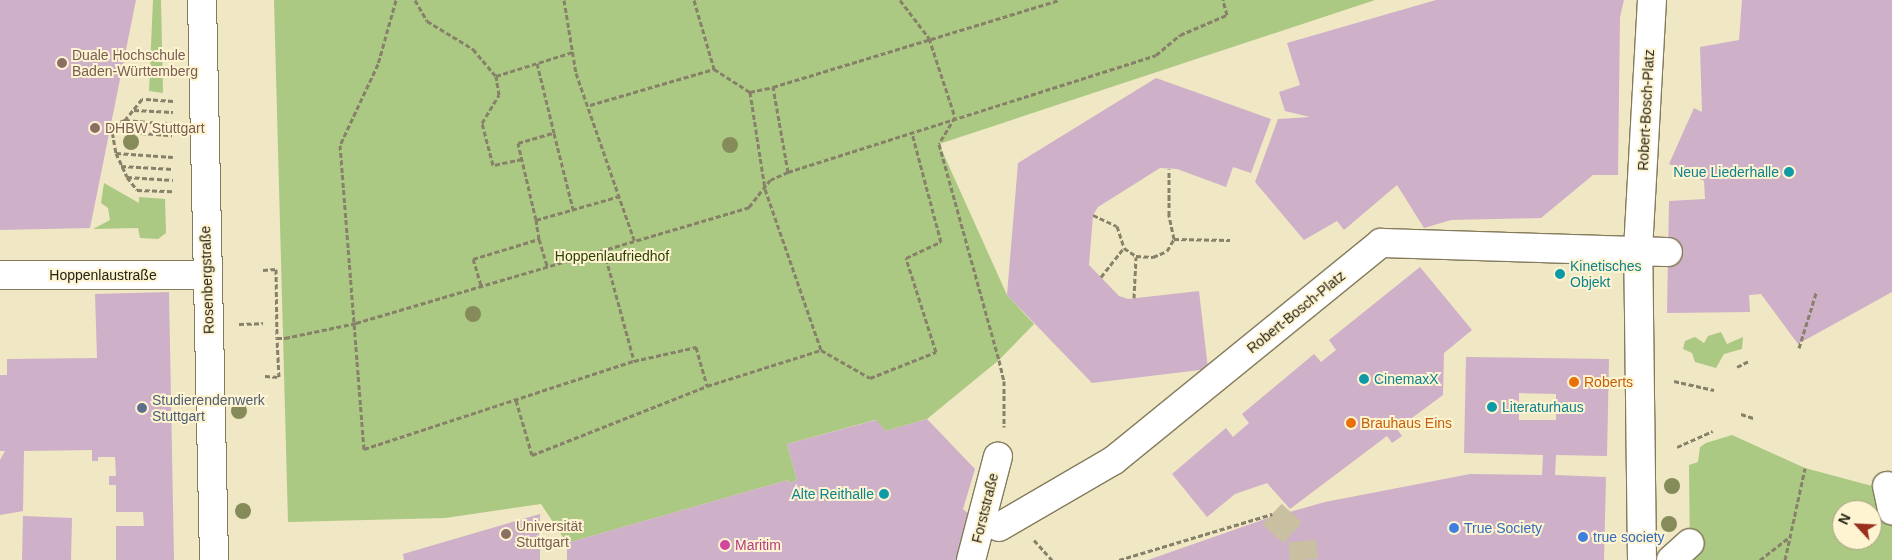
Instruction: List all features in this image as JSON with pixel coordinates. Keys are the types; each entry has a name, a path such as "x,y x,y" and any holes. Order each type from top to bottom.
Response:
{"street":[{"name":"Rosenbergstraße","path":"202,0 206,275 214,560"},
{"name":"Robert-Bosch-Platz","path":"1642,560 1638,250 1652,0"},
{"name":"Robert-Bosch-Platz","path":"999,527 1114,460 1382,242 1668,252"},
{"name":"Hoppenlaustraße","path":"0,275 206,275"},
{"name":"Forststraße","path":"971,560 998,456"}],"path":[{"path":"396,0 378,64 340,145 356,323 364,449 634,361 696,347 707,386"},
{"path":"415,0 427,20 473,49 496,76 499,95 482,123 493,165 522,158"},
{"path":"564,0 576,73 590,105 634,240"},
{"path":"694,0 714,69 750,92 773,87 1057,0"},
{"path":"900,0 929,38 955,117 939,144 988,313 1004,381 1004,430 998,456"},
{"path":"277,338 356,323 749,207 765,189 770,180 788,172 912,133 955,117 1156,55 1180,35 1227,14 1222,0"},
{"path":"496,76 573,52"},
{"path":"537,63 573,209"},
{"path":"590,105 714,69"},
{"path":"773,87 788,172"},
{"path":"750,92 765,189 821,350 870,378 936,352 906,258 941,242 912,133"},
{"path":"125,120 142,98 172,101"},
{"path":"134,110 173,112"},
{"path":"173,124 125,120 110,125 121,166 137,190 173,191"},
{"path":"114,123 141,133 172,135"},
{"path":"546,266 518,143 554,133"},
{"path":"116,153 173,158"},
{"path":"121,166 173,168"},
{"path":"1093,215 1117,226 1124,248 1136,256 1153,257 1167,252 1174,238 1169,215 1169,169"},
{"path":"127,177 173,180"},
{"path":"536,220 620,196"},
{"path":"1174,238 1230,240"},
{"path":"481,285 473,260 539,239"},
{"path":"1101,278 1124,248"},
{"path":"604,251 634,361"},
{"path":"1134,298 1136,256"},
{"path":"262,270 276,270 279,377 265,376"},
{"path":"1799,348 1816,293"},
{"path":"516,400 532,454 707,386 821,350"},
{"path":"1737,366 1749,360"},
{"path":"1674,381 1714,390"},
{"path":"1741,414 1753,418"},
{"path":"1677,447 1713,430"},
{"path":"1785,560 1805,468"},
{"path":"1119,560 1272,514"},
{"path":"1760,560 1790,536"}],"green space":[{"path":"153,0 161,0 163,93 149,91"},
{"name":"Hoppenlaufriedhof","path":"274,0 1375,0 939,144 1007,295 1034,324 999,360 927,419 886,431 875,420 787,444 797,480 789,483 788,480 567,543 541,504 445,518 288,522"},
{"path":"104,183 139,203 139,197 165,199 166,233 158,239 140,238 138,228 93,229 110,220 108,208 101,203"},
{"path":"1721,332 1727,344 1743,337 1742,349 1724,354 1716,368 1695,362 1692,353 1683,349 1685,341 1695,337 1704,343 1708,336"},
{"path":"1732,435 1805,468 1872,486 1887,485 1892,481 1892,560 1690,560 1689,465 1698,462 1700,447 1706,443"}],"building":[{"name":"Duale Hochschule Baden-Württemberg","path":"0,0 136,0 90,228 0,230"},
{"path":"1436,0 1624,0 1620,17 1618,175 1593,175 1541,218 1451,220 1424,228 1397,185 1344,230 1337,221 1304,240 1255,182 1278,119 1310,117 1285,111 1279,92 1300,85 1287,43"},
{"name":"Neue Liederhalle","path":"1742,0 1892,0 1892,292 1798,344 1761,294 1749,295 1750,312 1667,313 1669,201 1705,199 1704,181 1669,164 1694,108 1702,112 1700,47 1739,40"},
{"path":"1156,78 1271,119 1251,173 1233,167 1226,187 1177,169 1160,168 1098,207 1093,215 1089,265 1119,296 1128,299 1199,291 1208,369 1092,383 1007,295 1018,163"},
{"name":"CinemaxX","path":"1420,267 1472,330 1444,353 1443,395 1397,429 1402,436 1392,443 1387,436 1290,509 1267,483 1235,494 1207,517 1172,474 1226,428 1233,437 1249,423 1242,414 1314,354 1321,362 1336,350 1329,340"},
{"path":"169,292 174,560 116,560 116,526 144,526 143,512 116,512 116,485 109,485 109,476 116,476 115,457 98,457 98,461 92,461 92,450 24,451 23,511 0,515 0,460 5,451 0,451 0,375 7,375 7,359 97,358 95,294"},
{"path":"1466,357 1609,359 1607,456 1556,455 1555,475 1606,477 1604,560 1148,560 1265,519 1325,502 1470,474 1542,475 1543,455 1464,453","holes":["1519,393 1556,394 1556,420 1519,420"]},
{"name":"Alte Reithalle","path":"927,419 975,469 963,509 971,516 960,560 567,560 567,543 788,480 789,483 797,480 787,444 876,420 886,431"},
{"name":"Universität Stuttgart","path":"540,514 540,560 404,560 403,554"},
{"path":"23,516 72,518 71,560 22,560"}],"tunnel":[{"path":"1272,514 1302,541 1304,560"}],"place":[{"name":"Duale Hochschule Baden-Württemberg","path":"62,63"},
{"name":"DHBW Stuttgart","path":"95,128"},
{"name":"Neue Liederhalle","path":"1789,172"},
{"name":"Kinetisches Objekt","path":"1560,274"},
{"name":"CinemaxX","path":"1364,379"},
{"name":"Roberts","path":"1574,382"},
{"name":"Literaturhaus","path":"1492,407"},
{"name":"Studierendenwerk Stuttgart","path":"142,408"},
{"name":"Brauhaus Eins","path":"1351,423"},
{"name":"Alte Reithalle","path":"884,494"},
{"name":"True Society","path":"1454,528"},
{"name":"Universität Stuttgart","path":"506,534"},
{"name":"true society","path":"1583,537"},
{"name":"Maritim","path":"725,545"}]}
